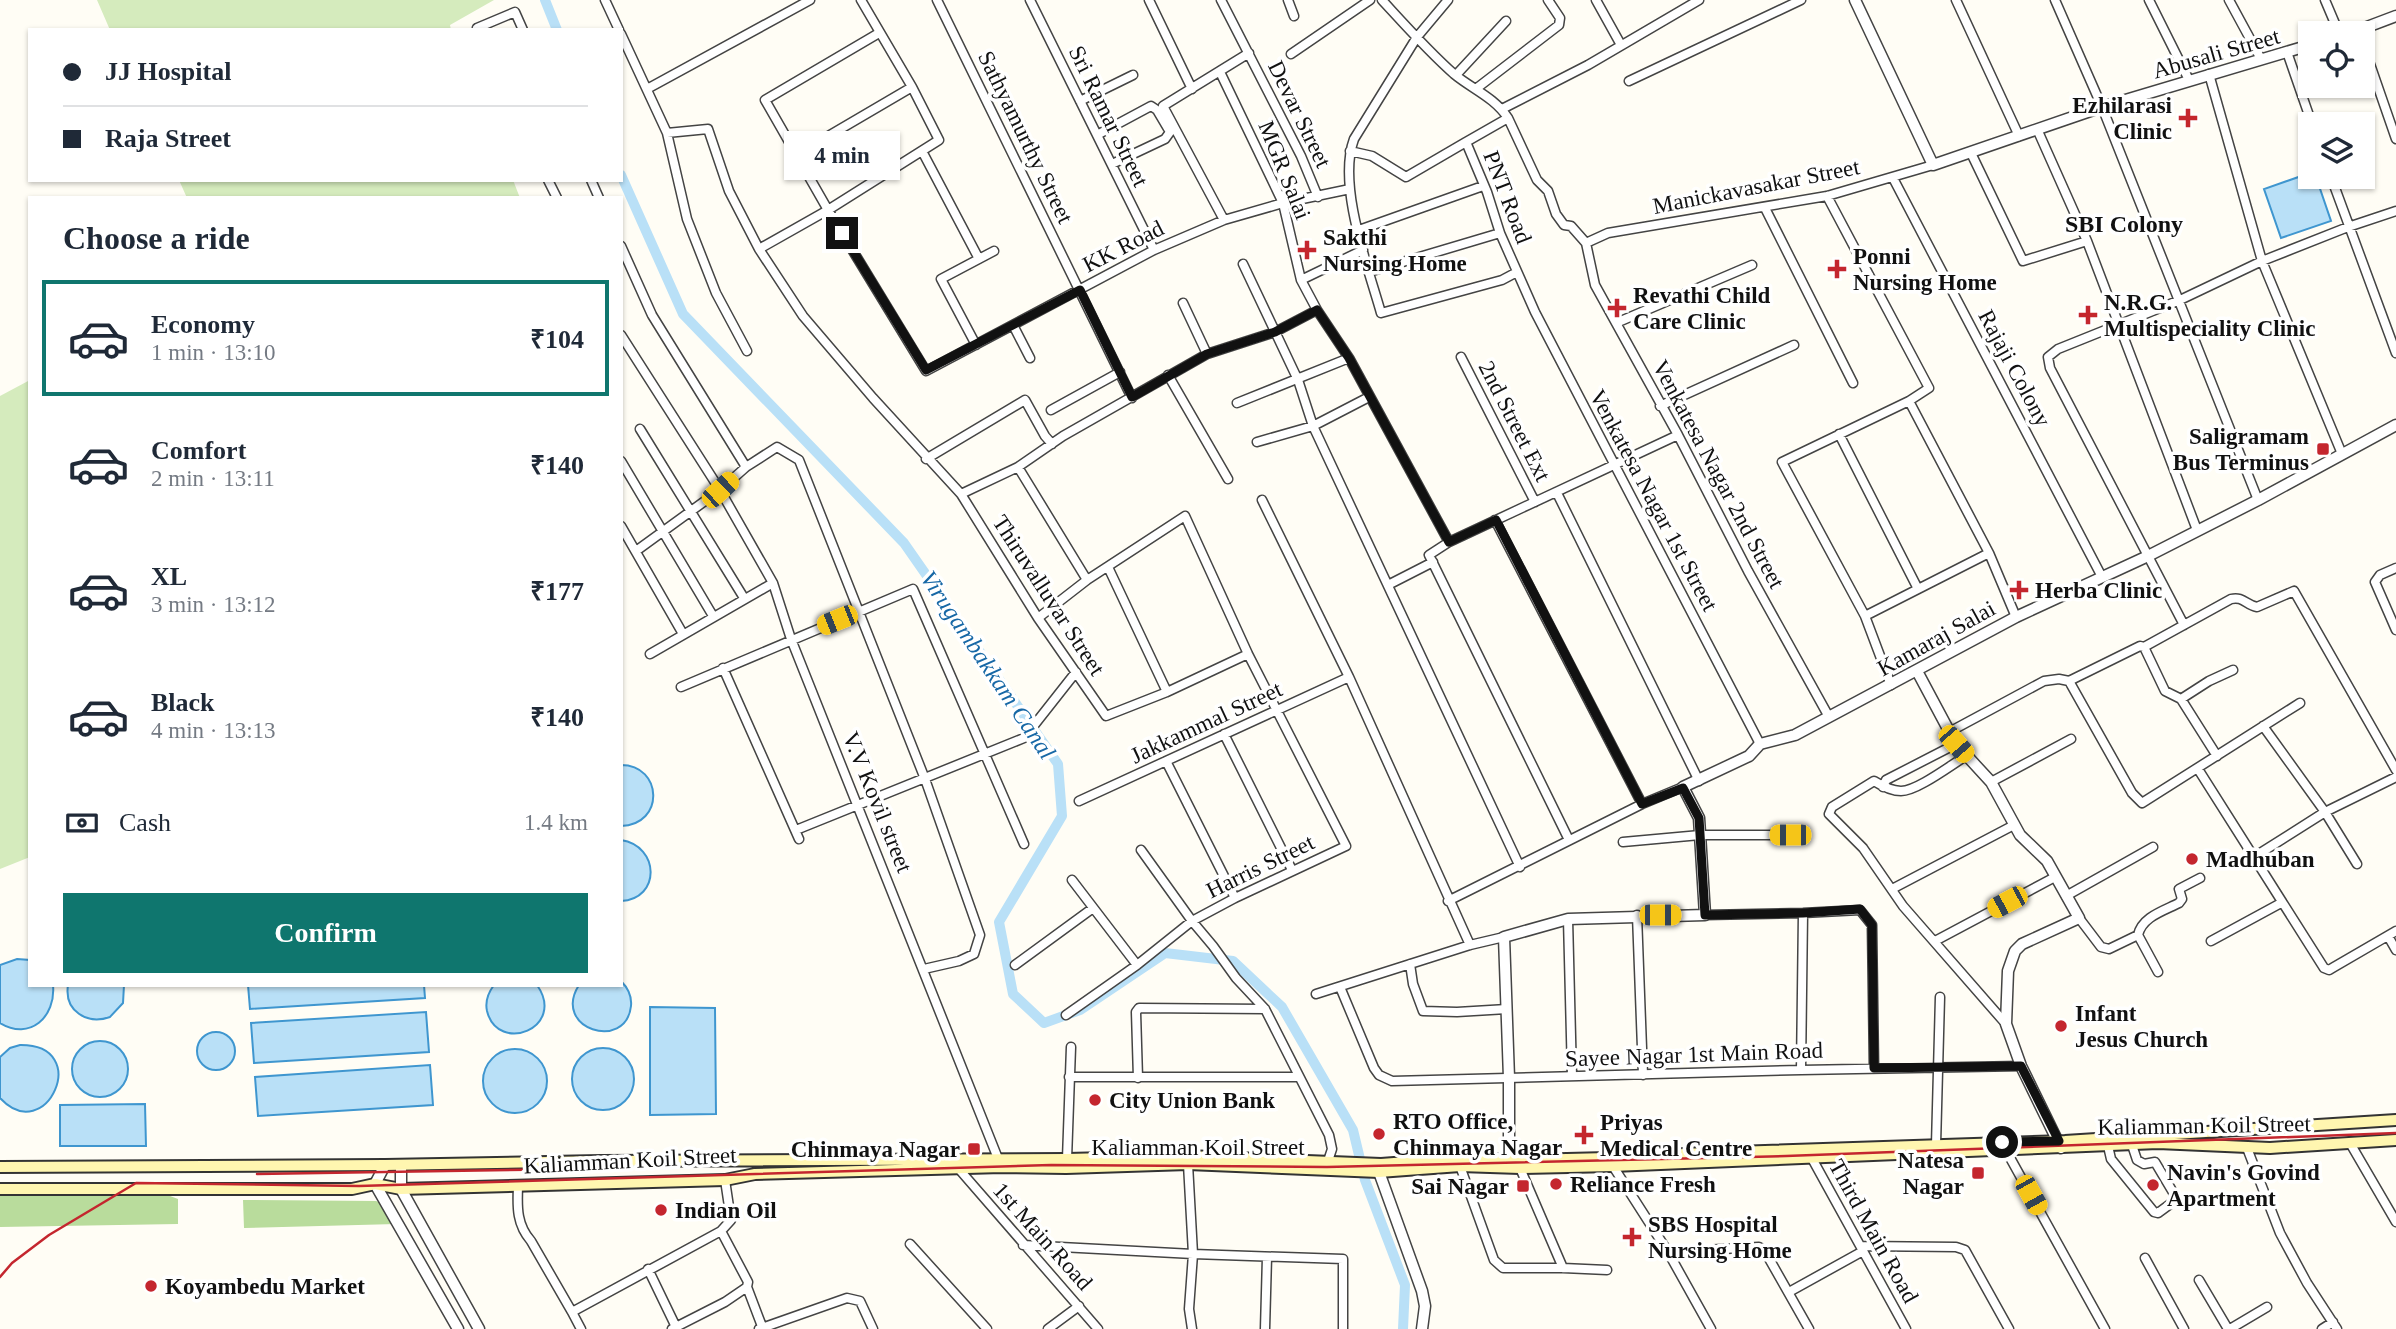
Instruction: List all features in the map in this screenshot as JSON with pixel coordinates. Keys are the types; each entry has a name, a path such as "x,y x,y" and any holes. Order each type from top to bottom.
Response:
{"main road":[{"name":"Kaliamman Koil Street","path":"2060,1145 2396,1120"},
{"name":"Kaliamman Koil Street","path":"0,1167 401,1165 512,1161 999,1163 1066,1168 1253,1163 1332,1164 1374,1169 1460,1166 1520,1168 1704,1153 1810,1155 2004,1146 2158,1143 2246,1148 2396,1140"},
{"name":"Kaliamman Koil Street","path":"1810,1155 1936,1145 2004,1146"},
{"name":"Kaliamman Koil Street","path":"0,1189 352,1189 375,1184 401,1189 518,1187 725,1180 755,1174 958,1168 1067,1159 1188,1156 1253,1163"},
{"name":"Kaliamman Koil Street","path":"1374,1169 1460,1158 1610,1162"}],"street":[{"path":"605,0 618,28"},
{"path":"648,89 810,0"},
{"path":"759,249 828,210 939,140 912,87 861,0"},
{"name":"Sathyamurthy Street","path":"937,0 1132,397"},
{"name":"Sri Ramar Street","path":"1030,0 1154,250"},
{"path":"1149,0 1192,89"},
{"name":"Devar Street","path":"1221,0 1301,156 1318,197"},
{"path":"1288,0 1294,16"},
{"path":"1291,54 1370,0"},
{"path":"1382,0 1456,75 1502,109 1537,180 1548,191 1556,214 1564,225 1571,226 1586,243"},
{"path":"1448,0 1417,37 1354,139 1348,162 1350,189 1363,250 1381,313 1502,280 1517,272"},
{"path":"1477,88 1561,22 1548,0"},
{"path":"1596,0 1621,45"},
{"path":"1502,109 1588,65 1699,0"},
{"path":"1775,0 1779,9"},
{"path":"1629,81 1801,0"},
{"path":"1855,0 1933,166"},
{"path":"1956,0 2019,136"},
{"path":"2055,0 2102,107 2258,500"},
{"path":"2149,0 2189,80"},
{"path":"2229,0 2261,59"},
{"path":"2325,0 2334,21"},
{"path":"477,28 515,12 522,28"},
{"path":"2375,26 2396,16"},
{"path":"1456,75 1506,21"},
{"path":"828,210 765,100 879,33"},
{"path":"623,38 667,133 687,219 716,293 747,351"},
{"name":"Abusali Street","path":"1933,166 2102,107 2298,49"},
{"path":"1224,220 1163,106 1220,72 1248,51"},
{"path":"2287,52 2308,112"},
{"name":"MGR Salai","path":"1220,72 1283,203 1301,280 1349,358 1449,542"},
{"path":"2209,74 2262,261 2342,454"},
{"path":"1080,101 1133,75"},
{"path":"2375,82 2396,139"},
{"path":"796,155 912,87"},
{"path":"1097,135 1151,106 1157,110 1170,131 1165,139 1111,164"},
{"name":"PNT Road","path":"1508,118 1466,142 1517,272"},
{"name":"Thiruvalluvar Street","path":"667,133 708,129 729,191 759,249 811,327 926,459 961,494 1038,618 1106,716 1167,692"},
{"path":"2037,130 2087,241 2197,530"},
{"path":"1350,151 1372,156 1406,177 1466,142"},
{"path":"922,150 979,259"},
{"path":"1971,153 2023,261 2087,241"},
{"name":"Manickavasakar Street","path":"1586,243 1608,233 1828,196 1933,166"},
{"name":"Rajaji Colony","path":"1893,178 2102,577"},
{"path":"1359,230 1483,186"},
{"name":"KK Road","path":"828,210 926,370 1154,250 1224,220 1283,203 1350,189"},
{"path":"2334,189 2396,353"},
{"path":"1828,196 1929,388 1909,401 1782,462 1865,617 1891,685"},
{"path":"1765,208 1853,383"},
{"path":"2184,625 2050,368 2048,357 2058,349 2180,300 2262,261 2396,211"},
{"path":"1369,272 1500,233"},
{"name":"Venkatesa Nagar 2nd Street","path":"1586,243 1594,285 1678,435 1748,571 1829,717"},
{"path":"1301,280 1363,250"},
{"path":"623,251 652,315 746,467"},
{"path":"976,345 941,279 994,251"},
{"path":"1243,264 1298,380 1313,426 1520,867"},
{"path":"1616,323 1752,265"},
{"name":"Venkatesa Nagar 1st Street","path":"1517,272 1535,312 1760,744"},
{"path":"1184,303 1207,354"},
{"path":"961,494 1018,467 1052,444 1207,354 1275,332 1317,310"},
{"path":"1013,325 1030,358"},
{"name":"V.V Kovil street","path":"623,338 720,490 773,583 791,639 999,1163"},
{"path":"1660,406 1794,345"},
{"name":"2nd Street Ext","path":"1461,357 1535,502"},
{"path":"1237,403 1349,358"},
{"path":"1051,410 1120,372"},
{"path":"1168,375 1228,478"},
{"path":"1257,442 1313,426 1369,397"},
{"path":"926,459 1025,400 1052,444"},
{"path":"1909,401 1989,553 2016,617"},
{"name":"Kamaraj Salai","path":"1683,788 1749,756 1760,744 1795,734 1829,717 2016,617 2148,556 2258,500 2396,425"},
{"path":"640,429 744,598"},
{"path":"1839,434 1918,589"},
{"path":"1569,840 1429,555 1449,542 1678,435"},
{"path":"636,551 691,513 746,467 777,447 799,460 925,779 980,935 974,954 959,961 924,969"},
{"path":"623,464 713,616"},
{"path":"1018,467 1087,580"},
{"path":"1557,493 1699,781"},
{"path":"1262,500 1349,677 1470,945"},
{"path":"1038,618 1087,580 1185,516 1276,710"},
{"path":"1496,520 1642,804"},
{"path":"623,529 683,634"},
{"path":"1865,617 1989,553"},
{"path":"1388,585 1433,562"},
{"path":"1108,567 1167,692 1248,653"},
{"path":"2396,568 2380,575 2375,582 2396,630"},
{"path":"650,654 773,583"},
{"path":"681,687 913,589 1024,844"},
{"path":"1951,731 2045,681 2069,681 2144,646 2231,599 2243,599 2257,607 2294,591 2396,770"},
{"path":"2144,646 2165,691 2181,699 2217,756"},
{"path":"723,668 798,834 859,805 1024,738 1076,672"},
{"path":"2181,699 2208,681 2233,670"},
{"path":"1917,671 1956,744 1991,782 2014,825 2031,849 2047,861 2079,918 2105,949 2138,935 2142,923 2181,902 2179,889 2200,878"},
{"name":"Jakkammal Street","path":"1079,801 1349,677"},
{"path":"2069,681 2138,802 2147,802 2300,703"},
{"name":"Harris Street","path":"1066,1015 1137,965 1192,921 1346,846 1276,710"},
{"path":"2263,726 2325,812 2357,864"},
{"path":"1224,734 1292,870"},
{"path":"1991,782 2071,739"},
{"path":"1883,787 1886,780 1956,744"},
{"path":"1966,756 1910,789 1901,791 1883,787 1874,781 1832,807 1829,812 1863,848 1903,906 2006,1024 2021,1066 2060,1145"},
{"path":"1166,761 1235,898"},
{"path":"2198,769 2320,963 2329,970 2392,934 2396,950"},
{"path":"2254,857 2325,812 2396,777"},
{"path":"1448,901 1642,804 1683,788 1699,818 1705,915"},
{"path":"1892,889 2014,825"},
{"path":"1623,842 1700,835 1790,835"},
{"path":"2066,896 2153,847"},
{"path":"1141,850 1227,967 1265,1009 1329,1135 1332,1164"},
{"path":"1935,941 2055,877"},
{"path":"1072,880 1137,965"},
{"path":"2211,941 2281,903"},
{"path":"1016,965 1093,908"},
{"path":"1316,995 1470,945 1568,919 1860,909 1872,925 1874,1068"},
{"path":"1801,1070 1803,913"},
{"path":"1637,915 1643,1075"},
{"path":"2006,1024 2008,971 2015,951 2022,944 2079,918"},
{"path":"1568,919 1572,1076"},
{"path":"2138,935 2158,972"},
{"path":"1504,937 1509,1160"},
{"path":"1410,964 1413,984 1423,1011 1507,1009"},
{"name":"Sayee Nagar 1st Main Road","path":"1340,987 1374,1068 1379,1075 1392,1082 2021,1066"},
{"path":"1936,1145 1940,997"},
{"path":"1138,1078 1136,1012 1139,1008 1265,1009"},
{"path":"1067,1159 1071,1047"},
{"path":"1069,1077 1299,1077"},
{"path":"2350,1143 2396,1222"},
{"path":"2108,1146 2111,1159 2154,1212 2158,1213 2177,1199 2154,1161 2144,1164 2136,1159 2132,1145"},
{"path":"2004,1146 2105,1329"},
{"path":"2246,1148 2280,1233 2307,1283 2335,1326 2322,1329"},
{"name":"Third Main Road","path":"1810,1155 1906,1329"},
{"path":"1610,1162 1668,1252 1711,1329"},
{"path":"1188,1164 1193,1254 1189,1309 1192,1329"},
{"path":"385,1165 375,1184 458,1329"},
{"path":"401,1165 401,1189 479,1329"},
{"path":"1460,1166 1497,1264 1510,1270 1606,1270"},
{"name":"1st Main Road","path":"958,1168 1098,1329"},
{"path":"1520,1168 1563,1268"},
{"path":"1374,1169 1422,1291 1425,1306 1422,1329"},
{"path":"572,1312 721,1231 731,1220 725,1180"},
{"path":"518,1187 517,1216 581,1329"},
{"path":"721,1231 747,1278 747,1287 761,1329 846,1298 860,1301 873,1329"},
{"path":"911,1244 987,1329"},
{"path":"1023,1245 1343,1259 1343,1329"},
{"path":"1668,1252 1759,1247 1767,1255 1809,1329"},
{"path":"1789,1292 1862,1249 1956,1247 1965,1250 2008,1329"},
{"path":"1265,1329 1267,1257"},
{"path":"2145,1258 2184,1329"},
{"path":"648,1269 674,1328 725,1302 747,1287"},
{"path":"2199,1280 2229,1329 2267,1307"},
{"path":"1048,1329 1079,1306"}],"green space":[{"path":"97,0 494,0 450,25 451,28 109,28"},
{"path":"180,182 514,182 519,196 186,196"},
{"path":"28,381 28,858 0,869 0,396"},
{"path":"136,1183 178,1199 178,1224 0,1227 0,1192"},
{"path":"243,1200 376,1201 381,1203 396,1224 244,1228"}],"water":[{"path":"2298,177 2298,189 2320,189 2331,221 2281,238 2264,189"},
{"path":"623,765 645,774 651,784 651,806 645,816 635,823 623,826"},
{"path":"623,841 634,844 649,861 649,882 634,898 623,901"},
{"path":"17,959 28,960 28,987 53,987 50,1007 39,1023 21,1029 0,1023 0,965"},
{"path":"623,983 628,989 631,1006 626,1020 617,1028 605,1031 582,1023 575,1013 573,1000 578,987 623,987"},
{"path":"68,987 124,987 123,1003 110,1017 101,1019 79,1014 73,1009"},
{"path":"248,987 424,987 425,998 250,1009"},
{"path":"493,987 538,987 544,1000 543,1013 537,1024 527,1031 504,1032 494,1024 487,1011 489,994"},
{"path":"650,1007 715,1008 716,1114 650,1115"},
{"path":"426,1012 429,1052 254,1063 251,1023"},
{"path":"216,1032 230,1037 235,1051 230,1065 216,1070 202,1065 197,1051 202,1037"},
{"path":"100,1041 111,1043 120,1049 126,1058 126,1080 120,1089 111,1095 100,1097 89,1095 80,1089 74,1080 72,1069 74,1058 80,1049 89,1043"},
{"path":"20,1045 42,1049 55,1060 58,1075 55,1090 46,1103 33,1111 17,1110 0,1098 0,1057 10,1048"},
{"path":"603,1048 625,1057 634,1079 625,1101 603,1110 581,1101 572,1079 581,1057"},
{"path":"515,1049 527,1051 538,1058 545,1069 545,1093 538,1104 527,1111 515,1113 503,1111 492,1104 485,1093 483,1081 485,1069 492,1058 503,1051"},
{"path":"430,1065 433,1105 258,1116 255,1077"},
{"path":"145,1104 146,1146 60,1146 60,1105"}],"waterway":[{"name":"Virugambakkam Canal","path":"545,0 556,28"},
{"name":"Virugambakkam Canal","path":"623,179 683,314 904,543 1058,764 1062,816 999,922 1013,994 1044,1023 1080,1010 1165,953 1233,961 1282,1007 1353,1130 1365,1180 1405,1285 1403,1329"}],"railway":[{"path":"0,1277 12,1263 49,1235 136,1183 359,1186 1051,1165 1327,1167 1786,1156 2396,1133"},
{"path":"257,1174 579,1169"}],"place":[{"name":"Ezhilarasi Clinic","path":"2188,118"},
{"name":"Sakthi Nursing Home","path":"1307,250"},
{"name":"Ponni Nursing Home","path":"1837,269"},
{"name":"Revathi Child Care Clinic","path":"1617,308"},
{"name":"N.R.G. Multispeciality Clinic","path":"2088,315"},
{"name":"Saligramam Bus Terminus","path":"2323,449"},
{"name":"Herba Clinic","path":"2019,590"},
{"name":"Madhuban","path":"2192,859"},
{"name":"Infant Jesus Church","path":"2061,1026"},
{"name":"City Union Bank","path":"1095,1100"},
{"name":"RTO Office, Chinmaya Nagar","path":"1379,1134"},
{"name":"Priyas Medical Centre","path":"1584,1135"},
{"name":"Chinmaya Nagar","path":"974,1149"},
{"name":"Natesa Nagar","path":"1978,1173"},
{"name":"Reliance Fresh","path":"1556,1184"},
{"name":"Navin's Govind Apartment","path":"2153,1185"},
{"name":"Sai Nagar","path":"1523,1186"},
{"name":"Indian Oil","path":"661,1210"},
{"name":"SBS Hospital Nursing Home","path":"1632,1237"},
{"name":"Koyambedu Market","path":"151,1286"}],"district":[{"name":"SBI Colony","path":"2124,224"}],"route":[{"path":"842,233 926,370 1080,290 1132,397 1207,354 1275,332 1317,310 1349,358 1449,542 1496,520 1642,804 1683,788 1699,818 1705,915 1860,909 1872,925 1874,1068 2021,1066 2059,1141 2002,1142"}]}
